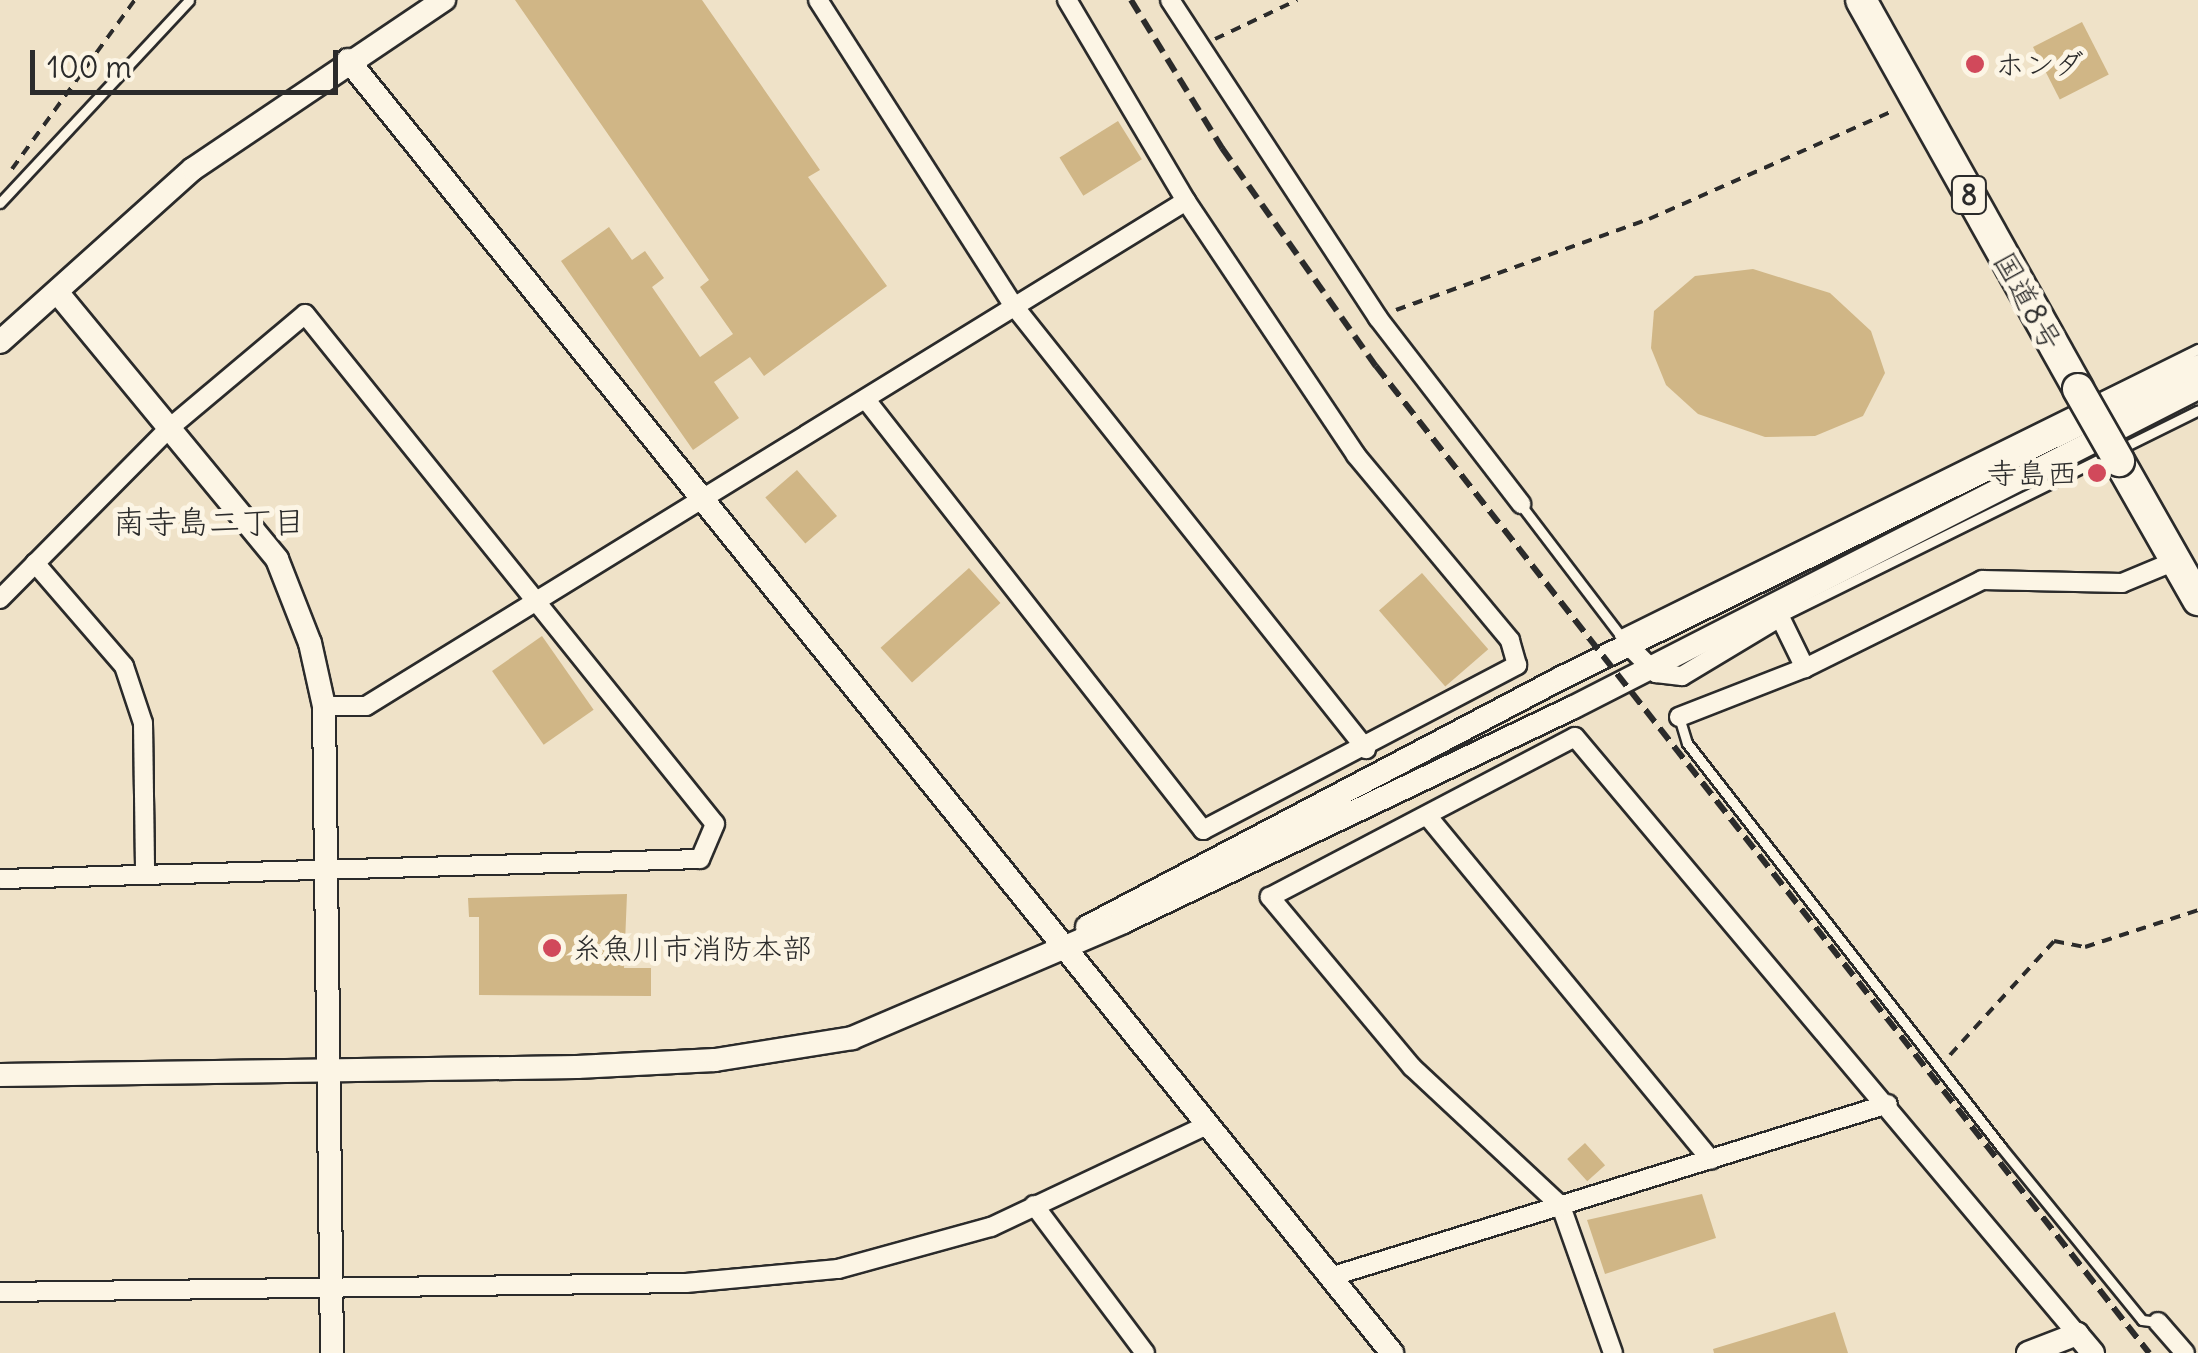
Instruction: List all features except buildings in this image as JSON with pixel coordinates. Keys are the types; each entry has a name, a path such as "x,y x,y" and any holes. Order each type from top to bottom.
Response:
{"highway":[{"name":"国道8号","path":"1861,0 2198,600"}],"street":[{"path":"0,342 193,168 348,60 444,0"},
{"path":"818,0 1014,306 1366,749"},
{"path":"867,401 1204,830 1509,674 1517,653 1356,455 1186,201 1068,0"},
{"path":"1170,0 1196,48 1378,318 1521,504"},
{"path":"348,60 1060,947 1392,1353"},
{"path":"324,706 366,706 536,596 704,504 1186,201"},
{"path":"57,292 167,430 278,559 324,706 322,870 332,1353"},
{"path":"0,599 167,430 305,314 536,596 715,824 700,860 0,878"},
{"path":"1060,947 1112,909 1624,640 2198,366"},
{"path":"0,1076 328,1073 716,1060 802,1048 912,1017 1648,667 2198,388"},
{"path":"1679,716 1805,668 1982,580 2122,583 2176,561"},
{"path":"36,563 98,624 124,666 143,723 145,876"},
{"path":"1624,640 1648,667 1682,676 1780,617 1805,668"},
{"path":"1613,1353 1561,1206 1412,1067 1270,897 1429,818 1575,737 1888,1104 2093,1353"},
{"path":"1429,818 1711,1160"},
{"path":"1330,1276 1888,1104"},
{"path":"0,1292 332,1290 760,1280 838,1269 991,1226 1207,1125"},
{"path":"1034,1205 1145,1353"},
{"path":"2158,1322 2185,1353"},
{"path":"2028,1353 2077,1334"}],"lane":[{"path":"0,202 188,0"},
{"path":"1521,504 1528,526 1624,640 2198,349"},
{"path":"1780,617 2198,410"},
{"path":"1679,716 1687,743 1938,1065 2142,1320 2158,1322"}],"path":[{"path":"13,189 12,165 135,0"},
{"path":"1196,48 1297,0"},
{"path":"1378,318 1649,219 1890,112"},
{"path":"1938,1065 2054,941 2085,947 2198,910"}],"railway":[{"path":"1131,0 1222,148 1376,366 2149,1353"}],"place":[{"name":"ホンダ","path":"1975,64"},
{"name":"寺島西","path":"2097,473"},
{"name":"糸魚川市消防本部","path":"552,948"}],"district":[{"name":"南寺島二丁目","path":"209,522"}]}
